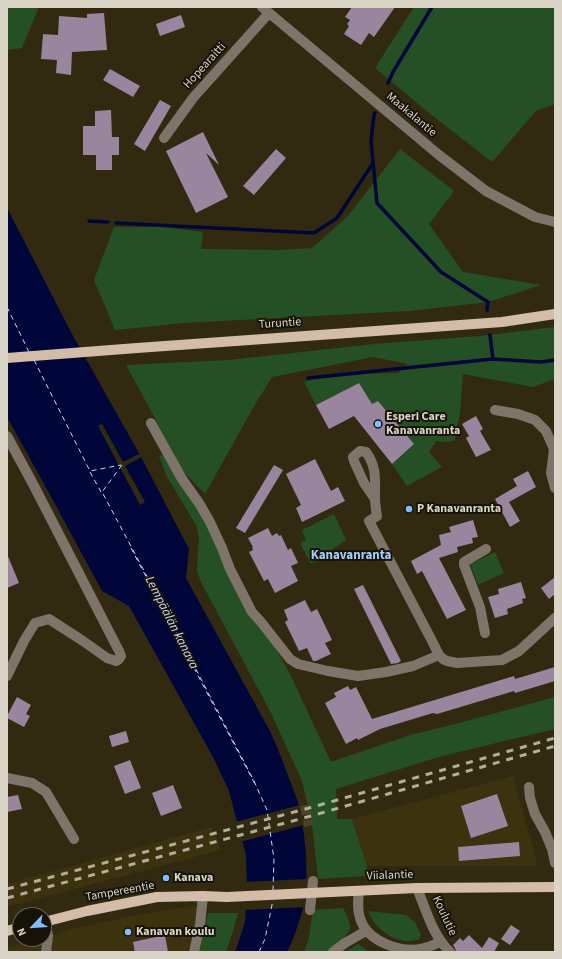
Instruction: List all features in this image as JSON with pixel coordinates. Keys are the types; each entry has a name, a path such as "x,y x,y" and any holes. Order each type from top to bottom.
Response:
{"main road":[{"name":"Turuntie","path":"7,358 502,322 555,314"},
{"name":"Viialantie","path":"227,897 417,888 555,887"},
{"name":"Tampereentie","path":"52,919 157,897 227,897"}],"street":[{"name":"Hopearaitti","path":"164,138 193,98 266,10"},
{"name":"Maakalantie","path":"266,10 439,155 486,191 535,217 555,222"},
{"path":"495,410 518,414 535,420 546,431 554,448 551,473 555,488"},
{"path":"151,423 182,479 210,522 230,569 252,612 290,659 298,664 358,676 413,666 439,655"},
{"path":"7,436 121,656 116,661 107,658 49,619 35,623 24,641 7,676"},
{"path":"375,499 377,516 369,521 439,655 443,659 457,663 502,660 519,651 555,618"},
{"path":"485,633 480,607 464,562 486,549"},
{"path":"7,778 32,783 46,792 74,839"},
{"path":"529,787 530,798 535,814 552,849 555,864"},
{"path":"310,910 313,881"},
{"name":"Koulutie","path":"417,888 434,930 444,948"},
{"path":"359,891 358,913 360,920 366,931 373,937 382,943 402,949 412,950 444,948"},
{"path":"194,952 200,925 203,896"},
{"path":"333,952 366,931"}],"shaded area":[{"path":"513,776 538,866 367,866 352,819"},
{"path":"212,827 221,850 7,907 7,884"},
{"name":"Kanavan koulu","path":"198,906 192,945 184,952 7,952 7,947 12,946 12,947 52,947 52,935 76,928 152,912"}],"green space":[{"path":"7,7 39,7 22,48 7,50"},
{"path":"414,7 555,7 555,104 536,111 492,162 429,113 375,68"},
{"path":"400,149 454,191 429,224 463,272 541,285 488,302 409,311 184,323 115,330 94,280 114,227 163,227 203,232 201,249 280,250 312,248 347,217"},
{"path":"555,327 555,379 533,387 463,374 460,413 455,440 448,442 436,441 429,452 442,467 407,486 392,464 414,444 378,401 372,404 359,383 316,405 304,382 315,379 365,374 398,373 408,364 373,357 272,377 205,494 182,470 126,365 229,360 374,344 480,336"},
{"path":"163,455 196,505 273,643 291,676 331,762 410,735 555,697 555,729 442,756 336,789 337,819 352,819 367,866 366,876 318,879 312,823 302,781 271,713 201,582 197,571 199,537 196,525 166,475 159,456"},
{"path":"334,514 346,540 311,564 300,543 306,540 302,530"},
{"path":"495,552 504,573 478,585 470,564"},
{"path":"343,908 349,920 350,927 345,937 328,952 304,952 309,938 313,910"},
{"path":"368,911 406,915 415,922 421,935 419,939 403,941 390,936 379,928"},
{"path":"208,913 238,913 226,952 198,952"},
{"path":"358,944 369,952 345,952"}],"water":[{"name":"Lempäälän kanava","path":"7,208 72,334 140,455 189,549 186,578 271,733 296,796 304,836 307,876 305,900 300,920 287,952 235,952 245,922 247,891 246,855 229,791 213,757 129,606 102,591 7,417"}],"pier":[{"path":"102,424 123,462 141,453 143,456 125,466 145,502 140,505 98,426"},
{"path":"300,805 304,825 240,842 235,822"},
{"path":"308,879 307,900 305,907 244,910 245,882"}],"building":[{"path":"352,7 395,7 374,37 369,33 361,45 344,34 349,26 347,24 350,20 345,17"},
{"path":"104,13 107,50 72,52 71,75 56,73 57,60 41,59 43,34 58,35 59,16 87,18 87,14"},
{"path":"181,15 185,27 160,36 156,24"},
{"path":"110,69 140,86 133,97 103,80"},
{"path":"160,100 171,106 145,151 134,144"},
{"path":"111,110 112,137 119,137 119,155 112,155 112,170 96,170 96,155 83,155 83,126 95,126 95,111"},
{"path":"203,132 219,165 206,153 228,197 196,213 166,151"},
{"path":"276,149 286,158 254,195 243,186"},
{"name":"Esperi Care Kanavanranta","path":"359,383 372,404 378,401 414,444 392,464 354,416 329,429 316,405"},
{"path":"476,416 483,429 480,431 491,450 476,457 466,438 469,436 462,424"},
{"path":"315,459 331,491 338,487 345,501 302,522 296,508 301,505 286,474"},
{"path":"274,465 283,470 245,533 236,528"},
{"path":"528,471 536,487 509,502 520,521 510,527 495,499 517,486 513,479"},
{"path":"473,520 478,537 472,538 473,543 457,547 458,552 439,558 466,610 447,619 422,571 417,574 411,561 441,545 439,535 451,532 449,527"},
{"path":"268,528 272,536 277,533 279,536 281,535 288,550 291,548 298,563 291,566 298,581 275,593 268,579 264,581 249,552 253,550 253,547 248,538"},
{"path":"7,554 19,583 7,588"},
{"path":"555,577 555,594 549,599 541,588"},
{"path":"521,582 526,598 522,599 523,603 507,609 508,614 495,618 488,597 499,594 498,589"},
{"path":"363,585 401,661 398,663 391,664 354,589"},
{"path":"305,600 311,612 317,609 332,640 325,643 331,654 316,661 313,661 307,648 299,651 285,622 288,620 284,610"},
{"path":"555,667 555,681 515,693 514,691 437,714 433,713 380,729 346,744 325,703 336,697 334,693 348,686 350,690 356,687 372,719 514,676 515,679"},
{"path":"17,697 31,705 26,714 30,716 24,727 7,718"},
{"path":"126,731 129,742 112,747 109,736"},
{"path":"130,760 141,788 125,794 114,766"},
{"path":"173,785 182,808 161,816 152,793"},
{"path":"497,794 508,826 471,838 461,806"},
{"path":"18,795 22,809 7,812 7,797"},
{"path":"519,842 520,856 459,861 458,847"},
{"path":"511,925 520,931 510,945 501,939"},
{"path":"165,935 168,952 135,952 133,942"},
{"path":"469,935 482,948 489,937 499,943 494,952 456,952 453,945 460,938 463,941"}],"waterway":[{"path":"388,83 432,7"},
{"path":"375,113 371,141 377,203 441,272 488,302 487,310"},
{"path":"116,223 314,233 337,218 373,163"},
{"path":"89,221 108,222"},
{"path":"308,378 493,359 490,335"},
{"path":"493,359 541,362 555,360"}],"ferry route":[{"path":"7,307 29,352"},
{"path":"34,360 90,471 121,465"},
{"path":"122,465 102,492 254,781 267,810 274,859 273,891"},
{"path":"90,472 101,492"},
{"path":"131,548 256,786"},
{"path":"259,952 265,939 273,900"}],"tunnel":[{"path":"305,805 309,826"}],"railway":[{"path":"7,889 309,808 555,738"},
{"path":"7,898 311,816 555,746"}],"place":[{"name":"Esperi Care Kanavanranta","path":"378,424"},
{"name":"P Kanavanranta","path":"409,509"},
{"name":"Kanava","path":"166,878"},
{"name":"Kanavan koulu","path":"128,932"}],"district":[{"name":"Kanavanranta","path":"351,556"}]}
